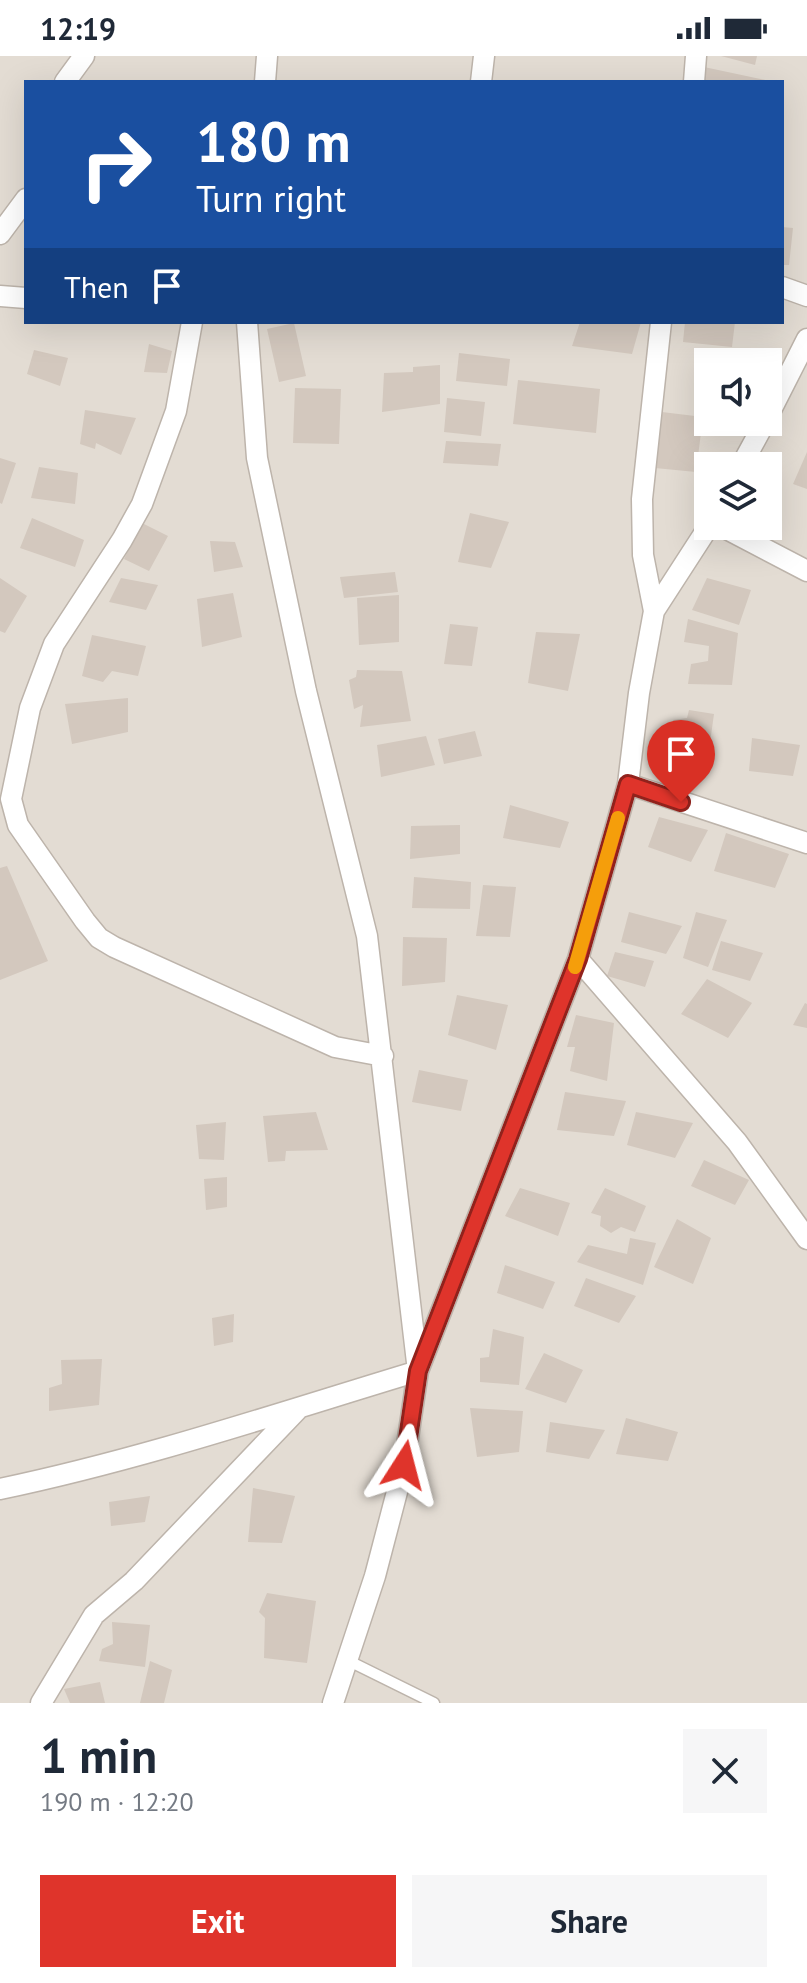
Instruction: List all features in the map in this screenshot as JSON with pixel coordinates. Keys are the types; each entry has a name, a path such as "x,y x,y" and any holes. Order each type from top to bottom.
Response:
{"street":[{"path":"66,80 84,56"},
{"path":"265,80 267,56"},
{"path":"481,80 484,56"},
{"path":"694,80 696,56"},
{"path":"0,234 24,202"},
{"path":"784,288 807,296"},
{"path":"0,296 24,298"},
{"path":"192,324 176,411 142,504 54,644 42,674 15,768 11,799 18,825 85,921 106,943 335,1047 383,1056"},
{"path":"247,324 257,458 306,691 367,936 418,1371"},
{"path":"333,1703 375,1576 404,1465 418,1371 578,959 628,784 639,693 654,611 643,555 642,499 661,324"},
{"path":"782,388 807,339"},
{"path":"654,611 700,540"},
{"path":"748,540 807,571"},
{"path":"628,784 807,843"},
{"path":"578,959 737,1142 807,1239"},
{"path":"0,1489 216,1436 418,1371"},
{"path":"41,1703 94,1615 134,1581 300,1407"}],"lane":[{"path":"347,1660 434,1703"}],"shaded area":[{"path":"0,56 807,56 807,1703 0,1703"}],"building":[{"path":"721,56 757,56 755,65"},
{"path":"704,67 765,80 701,80"},
{"path":"784,227 793,228 789,265 784,265"},
{"path":"294,324 306,376 279,382 267,329"},
{"path":"579,324 640,324 632,354 572,346"},
{"path":"685,324 735,324 732,347 683,342"},
{"path":"149,344 172,351 167,373 144,372"},
{"path":"34,350 68,358 60,386 27,374"},
{"path":"459,353 510,359 507,386 456,381"},
{"path":"440,365 440,404 382,412 384,373 413,372 413,367"},
{"path":"518,380 600,389 596,433 513,424"},
{"path":"295,388 341,389 339,444 293,443"},
{"path":"447,398 485,402 481,436 444,432"},
{"path":"85,410 136,418 121,455 96,443 95,449 80,444"},
{"path":"662,412 694,416 694,436 701,436 699,452 694,452 694,472 655,468"},
{"path":"446,441 501,444 498,466 443,463"},
{"path":"807,452 807,489 793,484"},
{"path":"0,458 16,463 2,504 0,503"},
{"path":"39,467 78,473 75,504 31,498"},
{"path":"470,513 509,522 491,568 458,562"},
{"path":"32,518 84,540 75,567 20,548"},
{"path":"142,523 168,536 149,571 124,559"},
{"path":"210,541 235,542 243,567 214,572"},
{"path":"395,572 398,592 344,598 340,577"},
{"path":"0,578 27,596 5,633 0,631"},
{"path":"121,578 158,585 146,610 109,602"},
{"path":"707,578 751,590 739,625 692,610"},
{"path":"233,593 242,637 202,647 197,599"},
{"path":"399,595 399,642 359,645 357,598"},
{"path":"688,619 738,633 732,685 688,684 691,664 708,661 709,646 684,642"},
{"path":"450,624 478,627 472,666 444,664"},
{"path":"536,632 580,634 568,691 528,683"},
{"path":"92,635 146,646 138,676 112,671 103,682 82,676"},
{"path":"357,670 402,671 411,721 360,727 363,705 354,709 349,680 356,677"},
{"path":"128,698 128,732 72,744 65,704"},
{"path":"689,710 714,714 705,778 674,771 674,763 668,758 673,720 687,718"},
{"path":"475,731 482,756 444,764 438,739"},
{"path":"426,736 435,765 381,777 377,745"},
{"path":"752,738 800,745 793,776 749,771"},
{"path":"510,805 569,822 560,848 503,838"},
{"path":"659,817 708,830 691,862 648,847"},
{"path":"460,825 460,854 410,859 411,826"},
{"path":"726,833 789,854 775,888 714,871"},
{"path":"7,866 48,961 0,980 0,868"},
{"path":"414,877 471,882 470,909 412,908"},
{"path":"483,885 516,887 510,937 476,936"},
{"path":"629,912 682,926 666,954 621,942"},
{"path":"696,912 727,920 708,967 683,958"},
{"path":"403,937 447,938 445,982 402,986"},
{"path":"721,941 763,953 750,981 712,970"},
{"path":"615,952 654,961 645,987 607,976"},
{"path":"707,979 752,1003 728,1038 681,1014"},
{"path":"457,995 508,1005 496,1050 448,1035"},
{"path":"807,1004 807,1028 793,1025"},
{"path":"576,1015 614,1023 607,1081 570,1071 575,1047 567,1047"},
{"path":"419,1070 468,1080 461,1111 412,1102"},
{"path":"565,1092 626,1101 614,1136 557,1130"},
{"path":"316,1112 328,1150 286,1151 285,1161 268,1162 263,1116"},
{"path":"636,1112 693,1123 675,1158 627,1145"},
{"path":"226,1122 224,1160 199,1159 196,1125"},
{"path":"704,1160 749,1180 735,1205 691,1186"},
{"path":"227,1177 227,1207 206,1210 204,1179"},
{"path":"520,1188 570,1203 558,1236 505,1216"},
{"path":"605,1188 646,1206 635,1232 621,1227 611,1233 600,1226 601,1216 591,1213"},
{"path":"677,1219 711,1238 693,1284 654,1267"},
{"path":"630,1238 656,1243 643,1285 577,1262 588,1245 627,1254"},
{"path":"505,1265 555,1282 543,1309 497,1293"},
{"path":"586,1278 636,1296 619,1323 574,1306"},
{"path":"234,1314 233,1342 214,1346 212,1318"},
{"path":"493,1329 524,1337 519,1385 480,1382 480,1358 489,1357"},
{"path":"544,1353 583,1370 566,1403 525,1389"},
{"path":"102,1359 99,1405 49,1411 49,1388 62,1384 61,1360"},
{"path":"470,1408 523,1411 519,1452 477,1457"},
{"path":"626,1418 678,1432 668,1461 616,1454"},
{"path":"550,1422 605,1430 589,1459 546,1452"},
{"path":"253,1488 295,1496 282,1543 248,1542"},
{"path":"150,1496 145,1522 111,1526 109,1502"},
{"path":"267,1593 316,1601 307,1663 264,1658 265,1618 259,1612"},
{"path":"112,1622 150,1625 145,1667 99,1661 102,1649 113,1644"},
{"path":"150,1661 172,1670 164,1703 140,1703"},
{"path":"100,1682 105,1703 70,1703 64,1689"}],"slow traffic":[{"path":"575,967 618,818"}],"route":[{"path":"404,1465 418,1371 578,959 628,784 681,802"}]}
